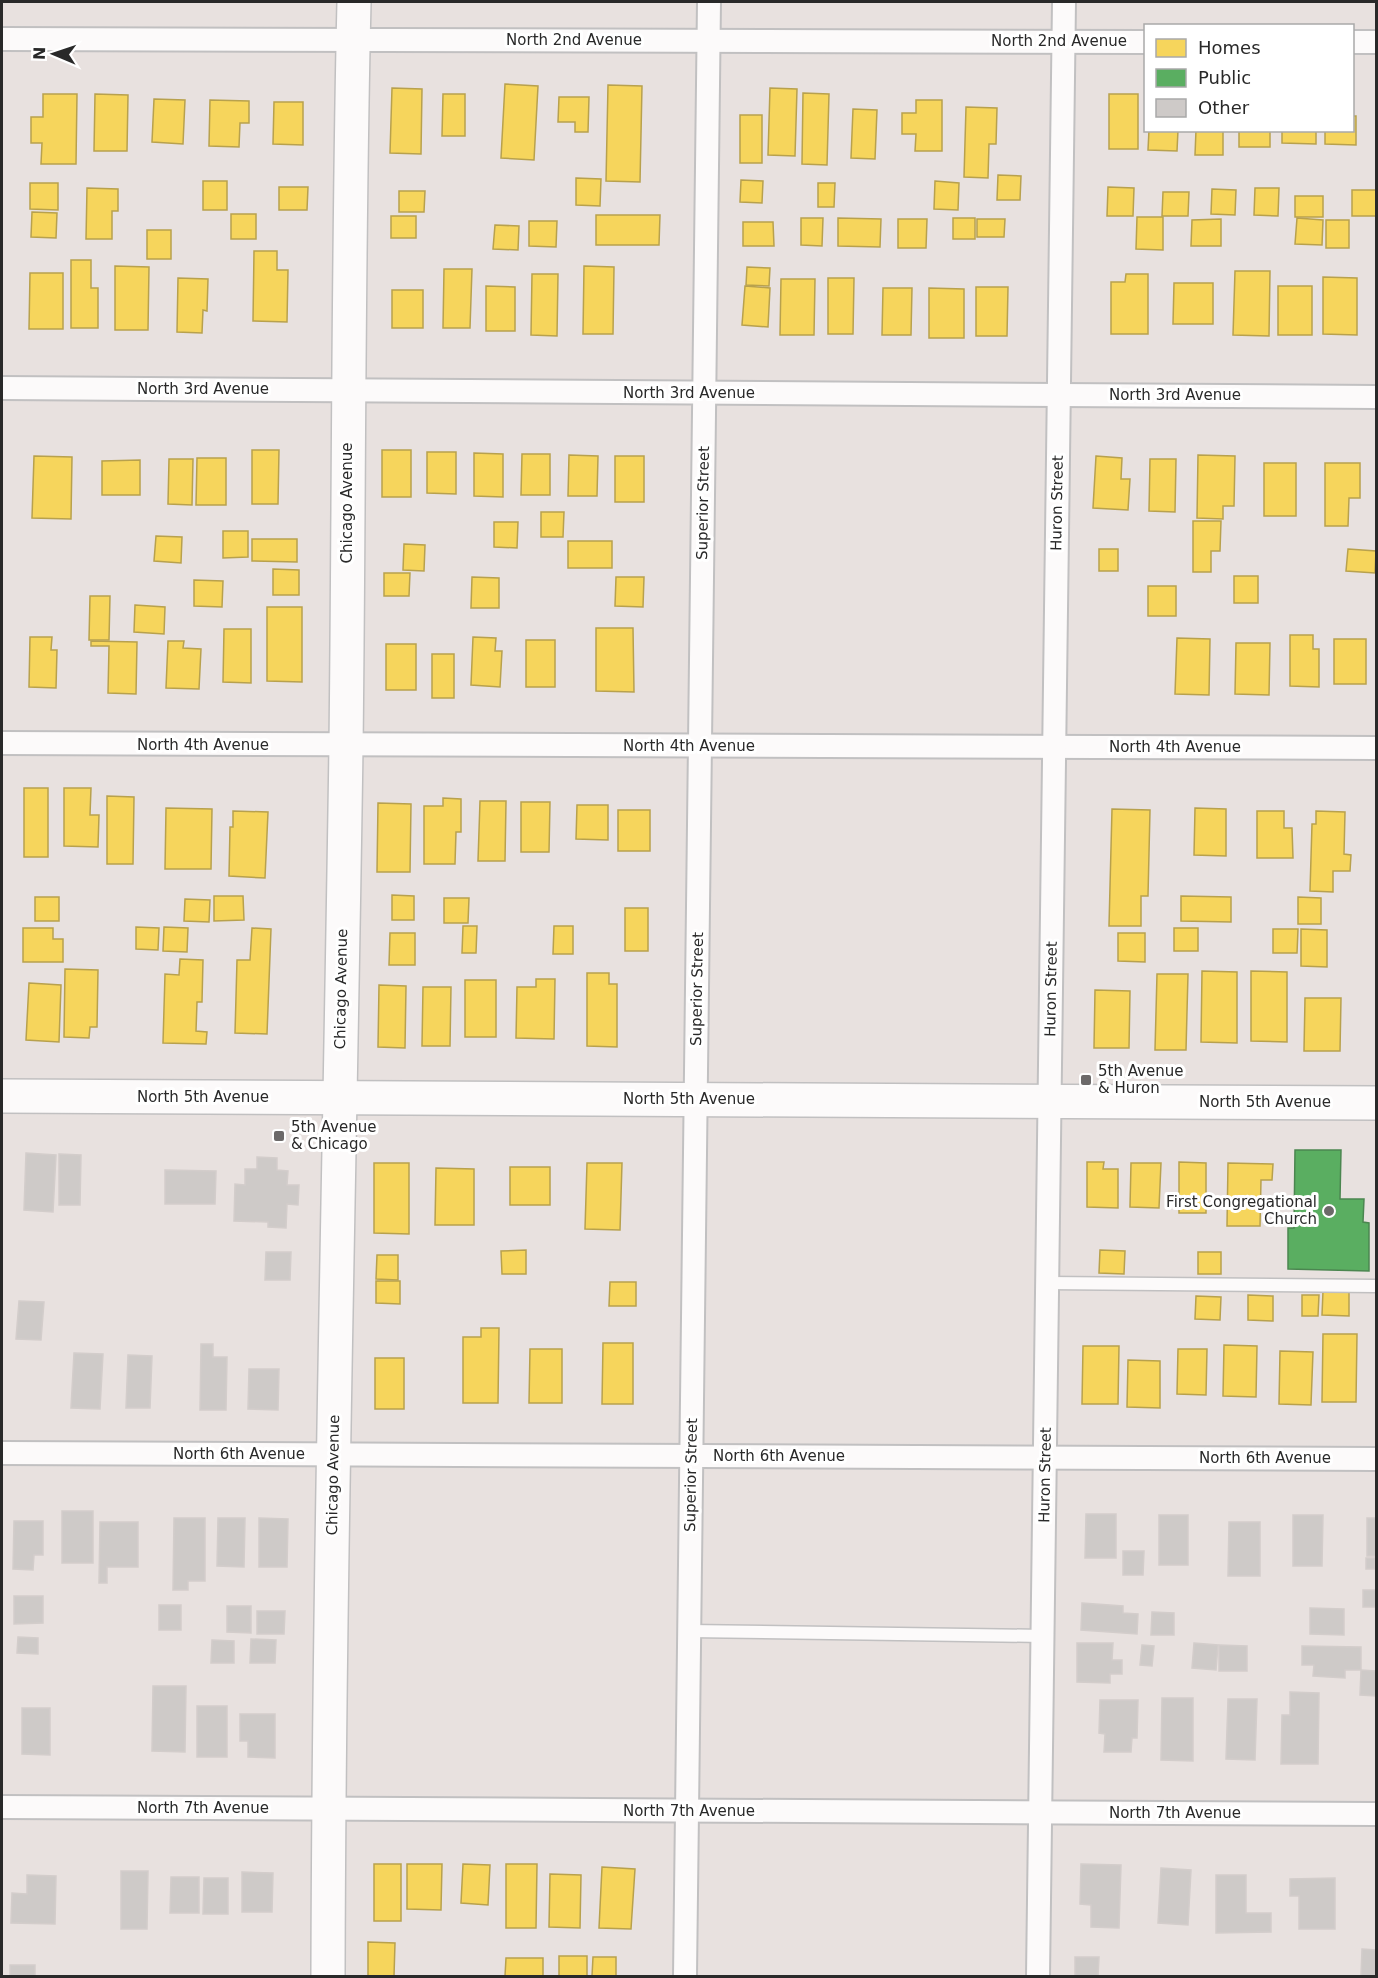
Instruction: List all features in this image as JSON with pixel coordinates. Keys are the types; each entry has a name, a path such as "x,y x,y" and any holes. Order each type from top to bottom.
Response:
{"main road":[{"name":"Chicago Avenue","path":"328,1977 328,1809 346,745 347,390 354,2"},
{"name":"North 5th Avenue","path":"2,1096 1377,1103"}],"street":[{"name":"Superior Street","path":"685,1977 709,2"},
{"name":"Huron Street","path":"1038,1977 1064,2"},
{"name":"North 2nd Avenue","path":"2,39 1144,42"},
{"path":"1354,42 1377,42"},
{"name":"North 3rd Avenue","path":"2,388 1377,397"},
{"name":"North 4th Avenue","path":"2,744 1377,748"},
{"name":"North 6th Avenue","path":"2,1453 1377,1459"},
{"name":"North 7th Avenue","path":"2,1807 1377,1814"}],"lane":[{"path":"1047,1283 1377,1286"},
{"path":"689,1631 1043,1636"}],"building: Homes":[{"path":"505,84 538,86 534,160 501,158"},
{"path":"608,85 642,86 640,182 606,181"},
{"path":"392,88 422,89 421,154 390,153"},
{"path":"770,88 797,89 795,156 768,155"},
{"path":"803,93 829,94 827,165 802,164"},
{"path":"43,94 77,94 76,164 41,164 42,143 31,143 31,117 43,117"},
{"path":"95,94 128,95 127,151 94,151"},
{"path":"443,94 465,94 465,136 442,136"},
{"path":"1109,94 1138,94 1138,149 1109,149"},
{"path":"559,97 589,97 588,132 575,132 575,122 558,122"},
{"path":"154,99 185,100 183,144 152,142"},
{"path":"210,100 249,101 249,123 240,123 239,147 209,146"},
{"path":"916,100 942,100 942,151 915,151 916,134 902,134 902,113 916,113"},
{"path":"274,102 303,102 303,145 273,144"},
{"path":"966,107 997,108 996,144 989,144 988,178 964,177"},
{"path":"853,109 877,110 875,159 851,158"},
{"path":"740,115 762,115 762,163 740,163"},
{"path":"1354,116 1356,116 1356,145 1325,144 1325,132 1354,132"},
{"path":"1149,132 1178,132 1177,151 1148,150"},
{"path":"1196,132 1223,132 1223,155 1195,155"},
{"path":"1239,132 1270,132 1270,147 1239,147"},
{"path":"1282,132 1316,132 1316,144 1282,143"},
{"path":"998,175 1021,176 1020,200 997,200"},
{"path":"576,178 601,179 600,206 576,205"},
{"path":"741,180 763,181 762,203 740,202"},
{"path":"203,181 227,181 227,210 203,210"},
{"path":"935,181 959,183 958,210 934,209"},
{"path":"30,183 58,183 58,210 30,209"},
{"path":"818,183 835,183 834,207 818,207"},
{"path":"279,187 308,187 307,210 279,210"},
{"path":"1108,187 1134,188 1133,216 1107,216"},
{"path":"87,188 118,189 118,211 112,211 112,239 86,239"},
{"path":"1255,188 1279,188 1278,216 1254,215"},
{"path":"1212,189 1236,190 1235,215 1211,214"},
{"path":"1352,190 1376,190 1376,216 1352,216"},
{"path":"399,191 425,191 424,212 399,212"},
{"path":"1163,192 1189,192 1188,216 1162,216"},
{"path":"1295,196 1323,196 1323,217 1295,217"},
{"path":"32,212 57,213 56,238 31,237"},
{"path":"231,214 256,214 256,239 231,239"},
{"path":"596,215 660,215 659,245 596,245"},
{"path":"391,216 416,216 416,238 391,238"},
{"path":"1137,217 1163,217 1163,250 1136,249"},
{"path":"801,218 823,218 822,246 801,245"},
{"path":"838,218 881,219 880,247 838,246"},
{"path":"953,218 975,218 975,239 953,239"},
{"path":"1297,218 1323,220 1322,245 1295,244"},
{"path":"898,219 927,219 926,248 898,248"},
{"path":"977,219 1005,219 1004,237 977,237"},
{"path":"1221,219 1221,246 1191,246 1192,220"},
{"path":"1326,220 1349,220 1349,248 1326,248"},
{"path":"529,221 557,221 556,247 529,246"},
{"path":"743,222 773,222 774,246 743,246"},
{"path":"495,225 519,226 518,250 493,249"},
{"path":"147,230 171,230 171,259 147,259"},
{"path":"254,251 277,251 277,270 288,270 287,322 253,321"},
{"path":"71,260 91,260 91,288 98,288 98,328 71,328"},
{"path":"115,266 149,267 148,330 115,330"},
{"path":"584,266 614,267 613,334 583,334"},
{"path":"747,267 770,268 769,286 746,285"},
{"path":"444,269 472,269 470,328 443,328"},
{"path":"1235,271 1270,271 1269,336 1233,335"},
{"path":"30,273 63,273 63,329 29,329"},
{"path":"532,274 558,274 557,336 531,335"},
{"path":"1126,274 1148,274 1148,334 1111,334 1111,282 1125,282"},
{"path":"1323,277 1357,278 1357,335 1323,334"},
{"path":"178,278 208,279 207,311 203,310 202,333 177,332"},
{"path":"828,278 854,278 853,334 828,334"},
{"path":"781,279 815,279 814,335 780,335"},
{"path":"1174,283 1213,283 1213,324 1173,324"},
{"path":"486,286 515,287 515,331 486,331"},
{"path":"745,286 770,288 768,327 742,325"},
{"path":"1278,286 1312,286 1312,335 1278,335"},
{"path":"976,287 1008,287 1007,336 976,336"},
{"path":"883,288 912,288 911,335 882,335"},
{"path":"929,288 964,289 964,338 929,338"},
{"path":"392,290 423,290 423,328 392,328"},
{"path":"252,450 279,450 278,504 252,504"},
{"path":"382,450 411,450 411,497 382,497"},
{"path":"427,452 456,452 456,494 427,493"},
{"path":"474,453 503,454 503,497 474,496"},
{"path":"522,454 550,454 550,495 521,495"},
{"path":"569,455 598,456 597,496 568,496"},
{"path":"1198,455 1235,456 1234,506 1223,506 1223,519 1197,518"},
{"path":"34,456 72,457 71,519 32,518"},
{"path":"615,456 644,456 644,502 615,502"},
{"path":"1096,456 1122,458 1121,479 1130,479 1128,510 1093,508"},
{"path":"197,458 226,458 226,505 196,505"},
{"path":"169,459 193,459 192,505 168,504"},
{"path":"1150,459 1176,459 1175,512 1149,511"},
{"path":"140,460 140,495 102,495 102,461"},
{"path":"1264,463 1296,463 1296,516 1264,516"},
{"path":"1325,463 1360,463 1360,498 1349,498 1348,526 1325,526"},
{"path":"541,512 564,512 563,537 541,537"},
{"path":"1193,521 1221,521 1220,551 1211,551 1211,572 1193,572"},
{"path":"494,522 518,522 517,548 494,547"},
{"path":"223,531 248,531 248,557 223,558"},
{"path":"156,536 182,537 181,563 154,561"},
{"path":"252,539 297,539 297,562 252,561"},
{"path":"568,541 612,541 612,568 568,568"},
{"path":"404,544 425,545 424,571 403,570"},
{"path":"1099,549 1118,549 1118,571 1099,571"},
{"path":"1348,549 1376,551 1375,573 1346,571"},
{"path":"273,569 299,570 299,595 273,595"},
{"path":"384,573 410,573 409,596 384,596"},
{"path":"1234,576 1258,576 1258,603 1234,603"},
{"path":"472,577 499,578 499,608 471,608"},
{"path":"616,577 644,577 643,607 615,606"},
{"path":"194,580 223,581 222,607 194,606"},
{"path":"1148,586 1176,586 1176,616 1148,616"},
{"path":"90,596 110,596 109,640 89,640"},
{"path":"135,605 165,607 164,634 134,632"},
{"path":"267,607 302,607 302,682 267,681"},
{"path":"596,628 633,628 634,692 596,691"},
{"path":"224,629 251,629 251,683 223,682"},
{"path":"1290,635 1313,635 1313,649 1319,649 1319,687 1290,686"},
{"path":"30,637 52,637 51,650 57,650 56,688 29,687"},
{"path":"473,637 496,638 495,651 502,651 500,687 471,685"},
{"path":"1177,638 1210,639 1209,695 1175,694"},
{"path":"1334,639 1366,639 1366,684 1334,684"},
{"path":"526,640 555,640 555,687 526,687"},
{"path":"91,641 137,642 136,694 108,693 109,646 91,646"},
{"path":"168,641 184,641 183,648 201,649 199,689 166,688"},
{"path":"1236,643 1270,643 1269,695 1235,694"},
{"path":"386,644 416,644 416,690 386,690"},
{"path":"432,654 454,654 454,698 432,698"},
{"path":"24,788 48,788 48,857 24,857"},
{"path":"64,788 91,788 90,815 99,815 98,847 64,846"},
{"path":"107,796 134,797 133,864 107,864"},
{"path":"443,798 461,799 461,832 456,832 455,864 424,864 424,806 443,806"},
{"path":"480,801 506,801 505,861 478,861"},
{"path":"521,802 550,802 549,852 521,852"},
{"path":"378,803 411,804 410,872 377,872"},
{"path":"577,805 608,805 608,840 576,839"},
{"path":"166,808 212,809 211,869 165,869"},
{"path":"1195,808 1226,809 1226,856 1194,855"},
{"path":"1112,809 1150,810 1148,896 1141,896 1141,926 1109,926"},
{"path":"618,810 650,810 650,851 618,851"},
{"path":"233,811 268,812 265,878 229,876 230,827 233,827"},
{"path":"1257,811 1284,811 1284,828 1292,828 1293,858 1257,858"},
{"path":"1316,811 1345,812 1344,854 1351,855 1350,871 1333,871 1333,892 1310,891 1312,824 1316,824"},
{"path":"392,895 414,896 414,920 392,920"},
{"path":"214,896 243,896 244,920 214,921"},
{"path":"1181,896 1231,897 1231,922 1181,921"},
{"path":"35,897 59,897 59,921 35,921"},
{"path":"1298,897 1321,898 1321,924 1298,924"},
{"path":"444,898 469,898 468,923 444,923"},
{"path":"185,899 210,900 209,922 184,921"},
{"path":"625,908 648,908 648,951 625,951"},
{"path":"463,926 477,926 476,953 462,953"},
{"path":"554,926 573,926 573,954 553,954"},
{"path":"136,927 159,928 158,950 136,949"},
{"path":"164,927 188,928 187,952 163,951"},
{"path":"23,928 53,928 53,939 63,939 63,962 23,962"},
{"path":"252,928 271,929 267,1034 235,1033 237,960 250,960"},
{"path":"1174,928 1198,928 1198,951 1174,951"},
{"path":"1273,929 1298,929 1297,953 1273,953"},
{"path":"1301,929 1327,930 1327,967 1301,966"},
{"path":"390,933 415,933 415,965 389,965"},
{"path":"1118,933 1145,933 1145,962 1118,961"},
{"path":"180,959 203,960 202,1002 197,1002 196,1031 207,1032 206,1044 163,1043 165,974 179,975"},
{"path":"65,969 98,970 97,1027 90,1027 89,1038 64,1037"},
{"path":"1202,971 1237,972 1237,1043 1201,1042"},
{"path":"1251,971 1287,972 1287,1042 1251,1041"},
{"path":"587,973 609,973 609,984 617,984 617,1047 587,1046"},
{"path":"1157,974 1188,974 1186,1050 1155,1050"},
{"path":"536,979 555,979 554,1039 516,1038 517,987 536,987"},
{"path":"465,980 496,980 496,1037 465,1037"},
{"path":"29,983 61,985 59,1042 26,1040"},
{"path":"379,985 406,986 405,1048 378,1047"},
{"path":"423,987 451,987 450,1046 422,1046"},
{"path":"1095,990 1130,991 1129,1048 1094,1048"},
{"path":"1305,998 1341,998 1340,1051 1304,1051"},
{"path":"1087,1162 1104,1162 1103,1169 1118,1169 1118,1208 1087,1207"},
{"path":"1179,1162 1206,1163 1206,1213 1179,1213"},
{"path":"374,1163 409,1163 409,1234 374,1233"},
{"path":"587,1163 622,1163 620,1230 585,1229"},
{"path":"1131,1163 1161,1163 1159,1208 1130,1207"},
{"path":"1228,1163 1273,1164 1272,1180 1261,1180 1260,1226 1227,1226"},
{"path":"510,1167 550,1167 550,1205 510,1205"},
{"path":"436,1168 474,1169 474,1225 435,1225"},
{"path":"526,1250 526,1274 502,1274 501,1251"},
{"path":"1100,1250 1125,1251 1124,1274 1099,1273"},
{"path":"1198,1252 1221,1252 1221,1274 1198,1274"},
{"path":"377,1255 398,1255 398,1280 376,1279"},
{"path":"376,1281 400,1281 400,1304 376,1303"},
{"path":"610,1282 636,1282 636,1306 609,1306"},
{"path":"1323,1291 1349,1292 1349,1316 1322,1315"},
{"path":"1248,1295 1273,1296 1273,1321 1248,1320"},
{"path":"1302,1295 1319,1295 1318,1316 1302,1316"},
{"path":"1196,1296 1221,1297 1220,1320 1195,1319"},
{"path":"481,1328 499,1328 498,1403 463,1403 463,1337 481,1337"},
{"path":"1323,1334 1357,1334 1356,1402 1322,1402"},
{"path":"603,1343 633,1343 633,1404 602,1404"},
{"path":"1224,1345 1257,1346 1256,1397 1223,1396"},
{"path":"1083,1346 1119,1346 1118,1404 1082,1404"},
{"path":"530,1349 562,1349 562,1403 529,1403"},
{"path":"1178,1349 1207,1349 1206,1395 1177,1394"},
{"path":"1280,1351 1313,1352 1311,1405 1279,1404"},
{"path":"375,1358 404,1358 404,1409 375,1409"},
{"path":"1128,1360 1160,1361 1160,1408 1127,1407"},
{"path":"374,1864 401,1864 401,1921 374,1921"},
{"path":"407,1864 442,1864 441,1910 407,1909"},
{"path":"463,1864 490,1865 488,1905 461,1903"},
{"path":"506,1864 537,1864 536,1928 506,1928"},
{"path":"602,1867 635,1869 631,1929 599,1928"},
{"path":"550,1874 581,1875 580,1928 549,1927"},
{"path":"368,1942 395,1943 394,1976 368,1976"},
{"path":"559,1956 587,1956 587,1976 559,1976"},
{"path":"593,1957 616,1957 616,1976 592,1976"},
{"path":"506,1958 543,1958 543,1976 505,1976"}],"building: Public":[{"name":"First Congregational Church","path":"1295,1150 1341,1150 1340,1199 1364,1199 1363,1222 1369,1223 1369,1271 1288,1269 1288,1228 1294,1228"}],"building: Other":[{"path":"26,1153 56,1155 53,1212 24,1210"},
{"path":"59,1154 81,1155 80,1205 59,1205"},
{"path":"257,1157 277,1158 277,1170 288,1171 287,1185 299,1185 298,1205 287,1204 286,1228 268,1227 268,1222 234,1221 235,1184 245,1185 245,1169 257,1169"},
{"path":"165,1170 216,1171 215,1204 165,1204"},
{"path":"266,1252 291,1252 290,1280 265,1280"},
{"path":"19,1301 44,1302 41,1340 16,1339"},
{"path":"201,1344 213,1344 213,1357 227,1357 226,1410 200,1410"},
{"path":"74,1353 103,1354 100,1409 71,1408"},
{"path":"128,1355 152,1356 150,1408 126,1408"},
{"path":"249,1369 279,1369 278,1410 248,1409"},
{"path":"62,1511 93,1511 93,1563 62,1563"},
{"path":"1086,1514 1116,1514 1116,1558 1085,1558"},
{"path":"1159,1515 1188,1515 1188,1565 1159,1565"},
{"path":"1293,1515 1323,1515 1322,1566 1293,1566"},
{"path":"174,1518 205,1518 205,1581 188,1581 188,1590 173,1590"},
{"path":"218,1518 245,1518 244,1567 217,1566"},
{"path":"259,1518 288,1519 287,1567 259,1567"},
{"path":"1367,1518 1376,1518 1376,1556 1367,1556"},
{"path":"14,1521 43,1521 43,1555 34,1555 33,1570 13,1569"},
{"path":"100,1522 138,1522 138,1567 107,1567 107,1583 99,1583"},
{"path":"1229,1522 1260,1522 1260,1576 1228,1576"},
{"path":"1123,1551 1144,1551 1143,1575 1123,1575"},
{"path":"1366,1558 1375,1558 1375,1569 1366,1569"},
{"path":"1363,1590 1376,1590 1376,1607 1363,1607"},
{"path":"14,1596 43,1596 43,1623 14,1624"},
{"path":"1082,1603 1123,1606 1123,1613 1138,1614 1137,1634 1081,1630"},
{"path":"159,1605 181,1605 181,1630 159,1630"},
{"path":"227,1606 251,1606 251,1633 227,1632"},
{"path":"1310,1608 1344,1609 1344,1635 1310,1634"},
{"path":"257,1611 285,1611 284,1634 257,1634"},
{"path":"1152,1612 1174,1613 1174,1635 1151,1635"},
{"path":"18,1637 38,1638 38,1654 17,1653"},
{"path":"251,1639 276,1640 275,1663 250,1663"},
{"path":"212,1640 234,1641 234,1663 211,1663"},
{"path":"1077,1643 1113,1643 1112,1660 1122,1660 1122,1674 1110,1674 1110,1683 1077,1682"},
{"path":"1194,1643 1218,1645 1216,1670 1192,1668"},
{"path":"1142,1645 1154,1646 1152,1666 1140,1665"},
{"path":"1219,1645 1247,1646 1247,1671 1219,1671"},
{"path":"1302,1646 1361,1647 1361,1670 1345,1670 1345,1678 1313,1676 1314,1665 1302,1665"},
{"path":"1361,1670 1376,1671 1376,1696 1360,1695"},
{"path":"153,1686 186,1686 185,1752 152,1751"},
{"path":"1290,1692 1319,1693 1318,1764 1281,1764 1282,1715 1290,1715"},
{"path":"1162,1698 1193,1698 1193,1761 1161,1760"},
{"path":"1228,1699 1257,1699 1255,1760 1226,1759"},
{"path":"1100,1700 1138,1700 1137,1738 1132,1738 1131,1752 1104,1752 1105,1734 1099,1733"},
{"path":"197,1706 227,1706 227,1757 197,1757"},
{"path":"22,1708 50,1708 50,1755 22,1754"},
{"path":"240,1714 275,1714 275,1758 248,1757 248,1741 240,1741"},
{"path":"1081,1864 1121,1865 1119,1928 1091,1927 1091,1905 1080,1904"},
{"path":"1161,1868 1191,1870 1188,1925 1158,1923"},
{"path":"121,1871 148,1871 147,1929 121,1929"},
{"path":"242,1872 273,1873 272,1912 242,1912"},
{"path":"27,1875 56,1876 55,1924 11,1923 12,1893 27,1894"},
{"path":"1216,1875 1246,1875 1246,1913 1271,1913 1271,1932 1216,1933"},
{"path":"171,1877 199,1877 199,1913 170,1913"},
{"path":"204,1878 228,1878 228,1914 203,1914"},
{"path":"1335,1878 1335,1929 1299,1929 1299,1896 1290,1896 1290,1879"},
{"path":"1362,1949 1376,1950 1376,1976 1361,1976"},
{"path":"1075,1957 1099,1957 1098,1976 1075,1976"},
{"path":"10,1965 35,1965 35,1976 10,1976"}],"place":[{"name":"5th Avenue & Huron","path":"1086,1080"},
{"name":"5th Avenue & Chicago","path":"279,1136"},
{"name":"First Congregational Church","path":"1329,1211"}]}
